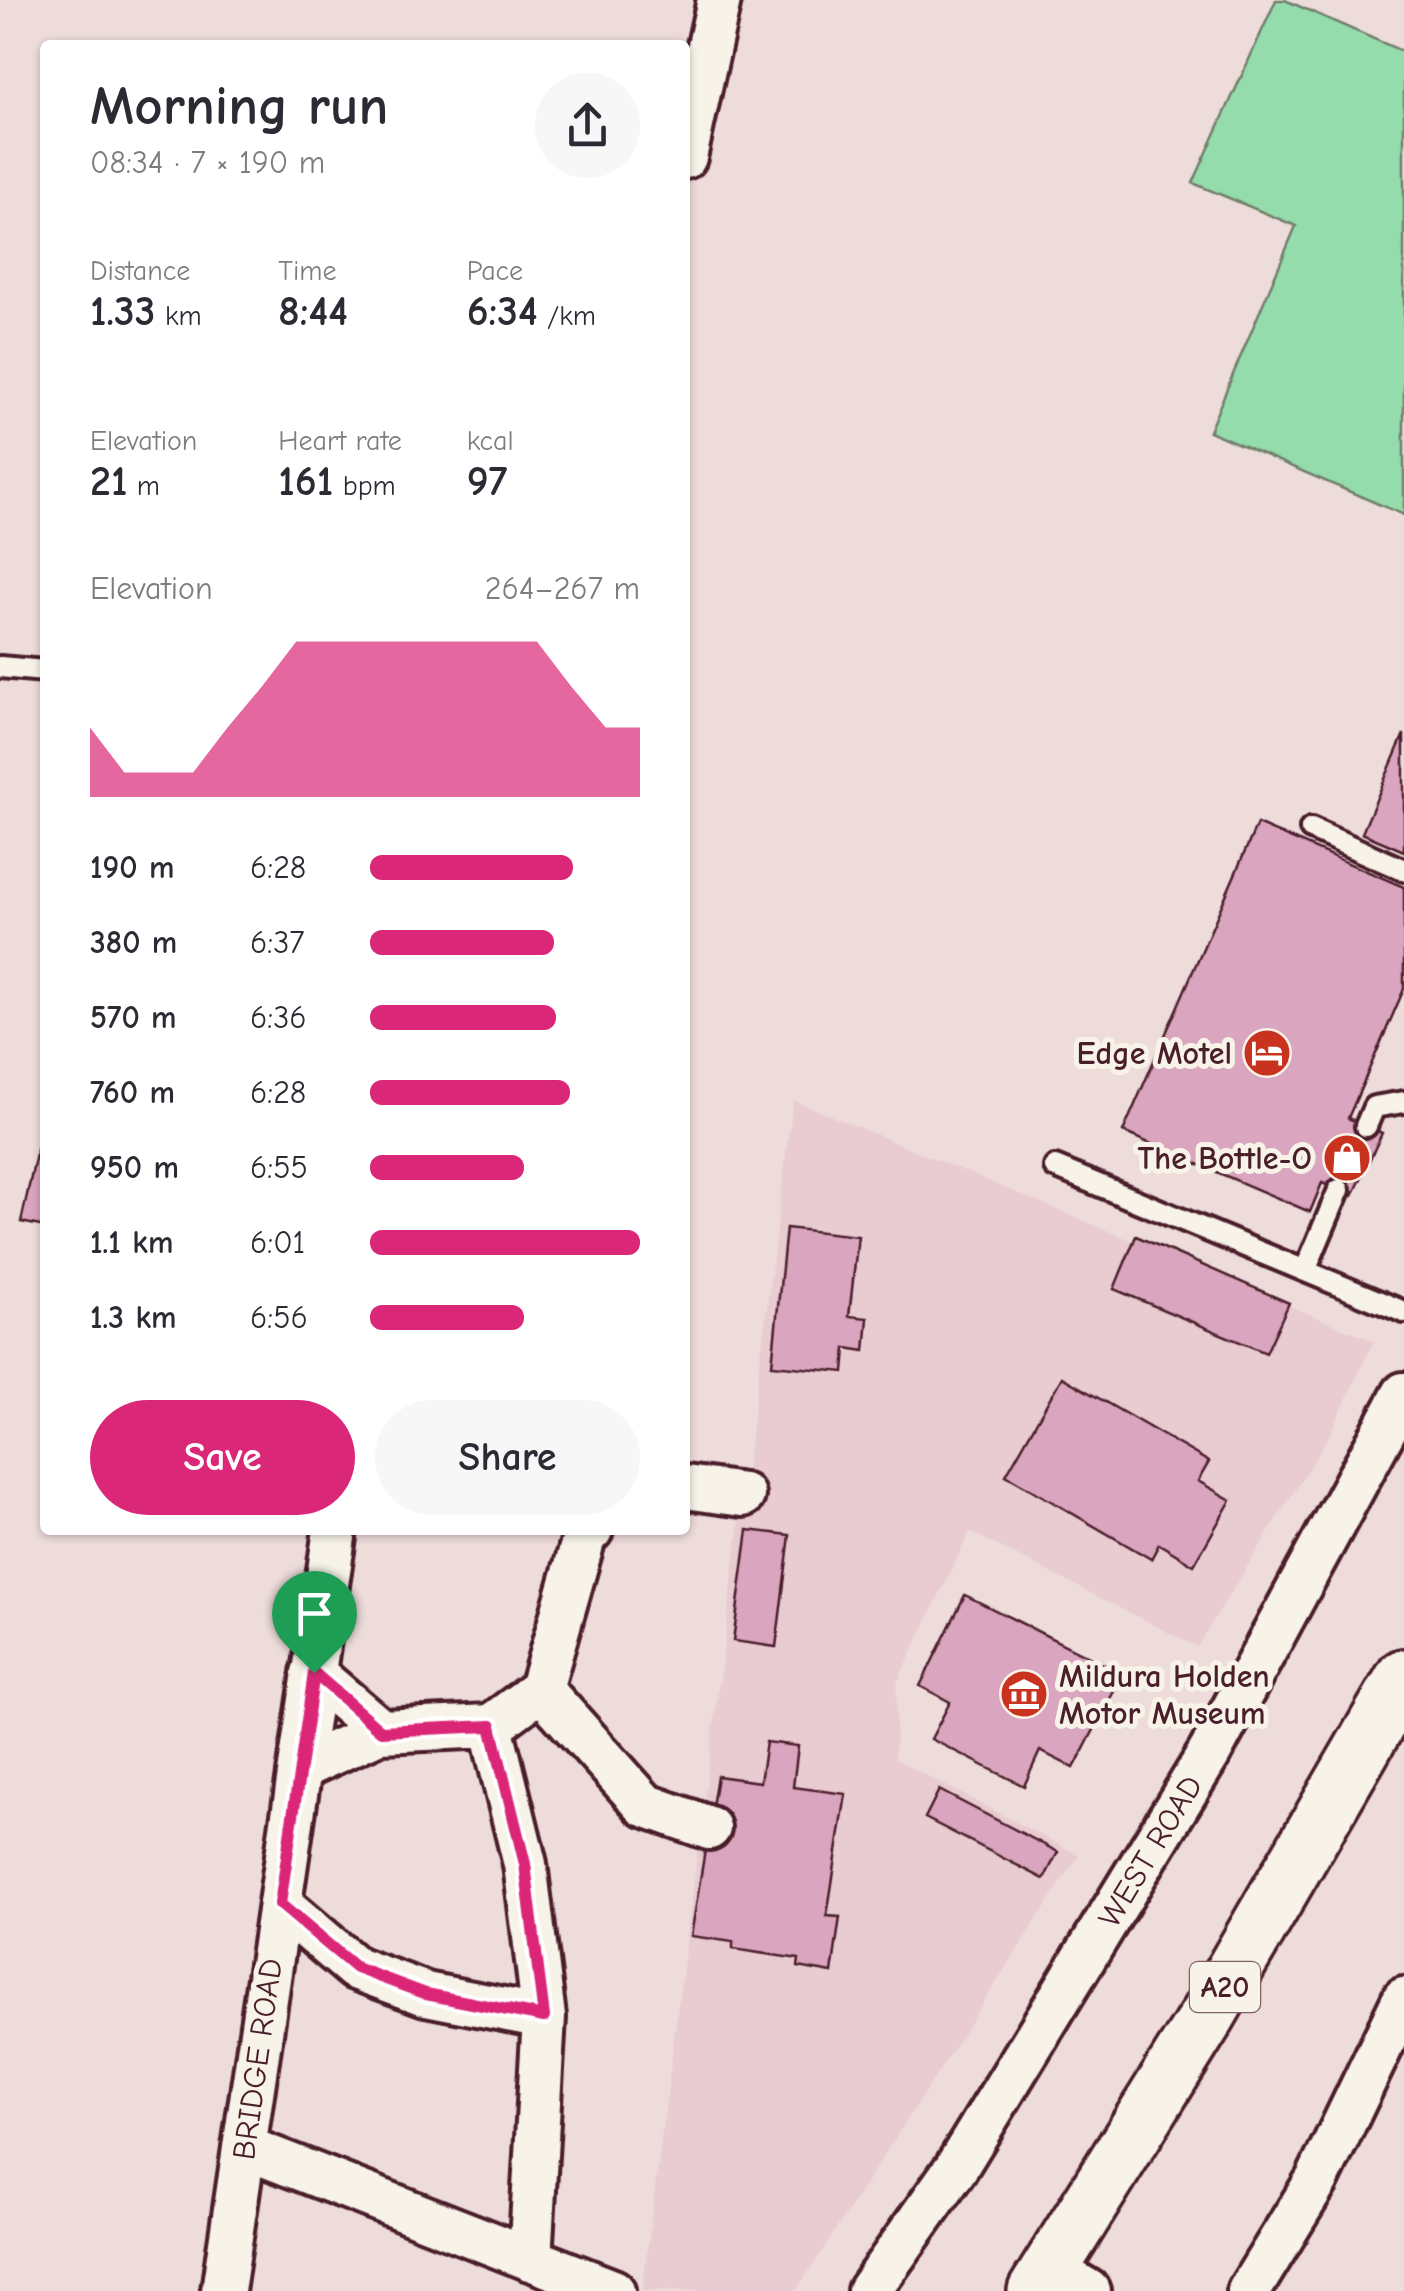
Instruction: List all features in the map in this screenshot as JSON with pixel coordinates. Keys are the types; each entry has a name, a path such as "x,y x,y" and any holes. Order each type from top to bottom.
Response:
{"highway":[{"name":"A20","path":"1058,2284 1205,2020 1404,1677"}],"street":[{"path":"690,134 719,0"},
{"name":"WEST ROAD","path":"869,2291 956,2168 1210,1752 1404,1394"},
{"path":"690,1488 743,1495"},
{"name":"BRIDGE ROAD","path":"223,2291 333,1535"},
{"path":"300,1768 381,1731 491,1726 542,1689 586,1535"},
{"path":"314,1673 381,1731"},
{"path":"542,1689 645,1805 709,1828"},
{"path":"491,1726 525,1864 544,2017 530,2259"},
{"path":"280,1904 356,1968 426,1994 544,2017"},
{"path":"1249,2291 1316,2180 1404,1999"},
{"path":"244,2147 613,2291"}],"lane":[{"path":"0,667 40,671"},
{"path":"1311,829 1404,870"},
{"path":"1366,1126 1374,1107 1404,1102"},
{"path":"1055,1168 1404,1312"},
{"path":"1305,1272 1339,1190"}],"shaded area":[{"path":"793,1100 1374,1341 1329,1436 1197,1647 970,1532 897,1683 895,1759 1079,1855 796,2291 642,2291"}],"green space":[{"path":"1276,0 1285,0 1404,52 1404,515 1209,431 1296,226 1193,183"}],"building":[{"path":"1404,734 1404,851 1362,833"},
{"name":"Edge Motel","path":"1257,824 1404,887 1404,989 1348,1118 1382,1133 1353,1196 1322,1183 1310,1212 1123,1132"},
{"path":"40,1136 40,1226 21,1222"},
{"path":"786,1228 858,1236 849,1316 868,1318 865,1351 846,1348 844,1372 772,1365"},
{"path":"1136,1236 1289,1303 1266,1353 1114,1289"},
{"path":"1062,1377 1209,1462 1198,1481 1231,1500 1194,1565 1159,1544 1151,1559 1006,1475"},
{"path":"748,1530 790,1535 776,1647 733,1641"},
{"name":"Mildura Holden Motor Museum","path":"965,1595 1123,1674 1074,1768 1040,1751 1024,1786 931,1739 950,1702 920,1686"},
{"path":"766,1742 798,1746 793,1787 846,1794 827,1916 840,1917 832,1973 798,1967 799,1959 733,1949 733,1942 691,1936 717,1776 760,1782"},
{"path":"939,1790 1058,1852 1044,1879 925,1818"}],"place":[{"name":"Edge Motel","path":"1267,1053"},
{"name":"The Bottle-O","path":"1347,1158"},
{"name":"Mildura Holden Motor Museum","path":"1024,1694"}],"route":[{"path":"314,1673 381,1731 491,1726 525,1864 544,2017 426,1994 356,1968 280,1904 314,1673"}]}
